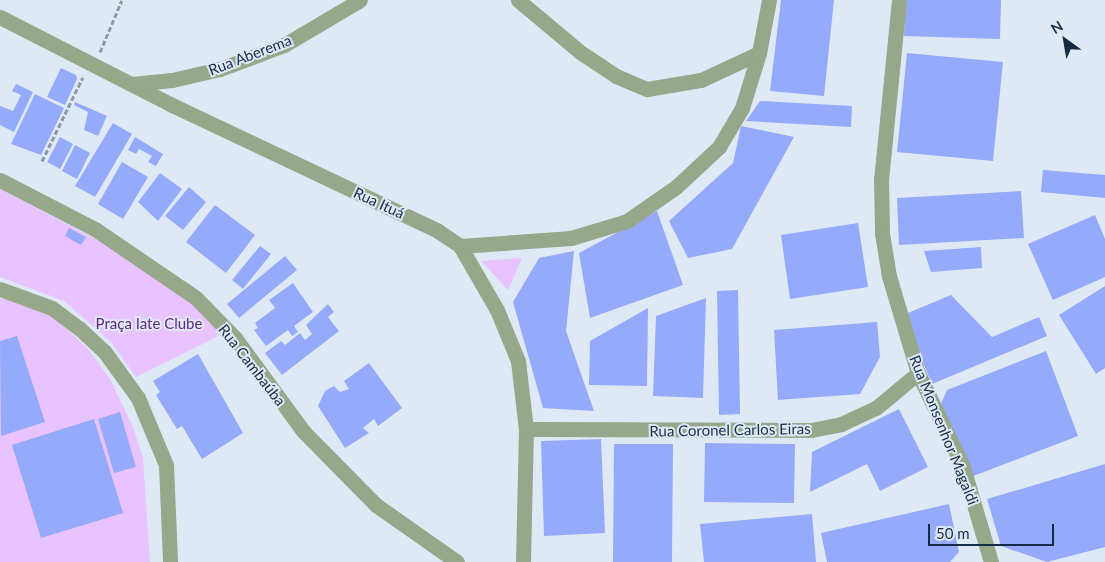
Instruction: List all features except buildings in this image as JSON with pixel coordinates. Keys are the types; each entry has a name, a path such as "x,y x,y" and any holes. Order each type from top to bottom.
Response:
{"street":[{"name":"Rua Aberema","path":"132,84 172,80 220,69 284,45 360,0"},
{"path":"518,0 580,52 616,76 647,89 700,80 759,53"},
{"path":"460,246 571,238 627,221 676,187 719,147 742,108 759,53 769,0"},
{"name":"Rua Monsenhor Magaldi","path":"899,0 881,178 882,233 889,276 918,373 963,467 991,562"},
{"name":"Rua Ituá","path":"0,17 132,84 438,231 460,246 497,310 518,361 526,429 523,562"},
{"name":"Rua Cambaúba","path":"0,180 95,229 196,298 234,338 303,431 376,505 455,562"},
{"path":"0,289 52,308 79,328 104,351 138,398 166,465 170,562"},
{"name":"Rua Coronel Carlos Eiras","path":"526,429 810,430 842,424 876,408 918,373"}],"path":[{"path":"42,161 92,64 122,0"}],"green space":[{"name":"Praça Iate Clube","path":"0,189 141,263 215,321 217,337 136,377 111,342 64,301 0,277"},
{"path":"522,258 508,290 481,261"},
{"path":"0,299 13,300 55,318 88,349 110,379 133,427 143,458 150,562 0,562"}]}
